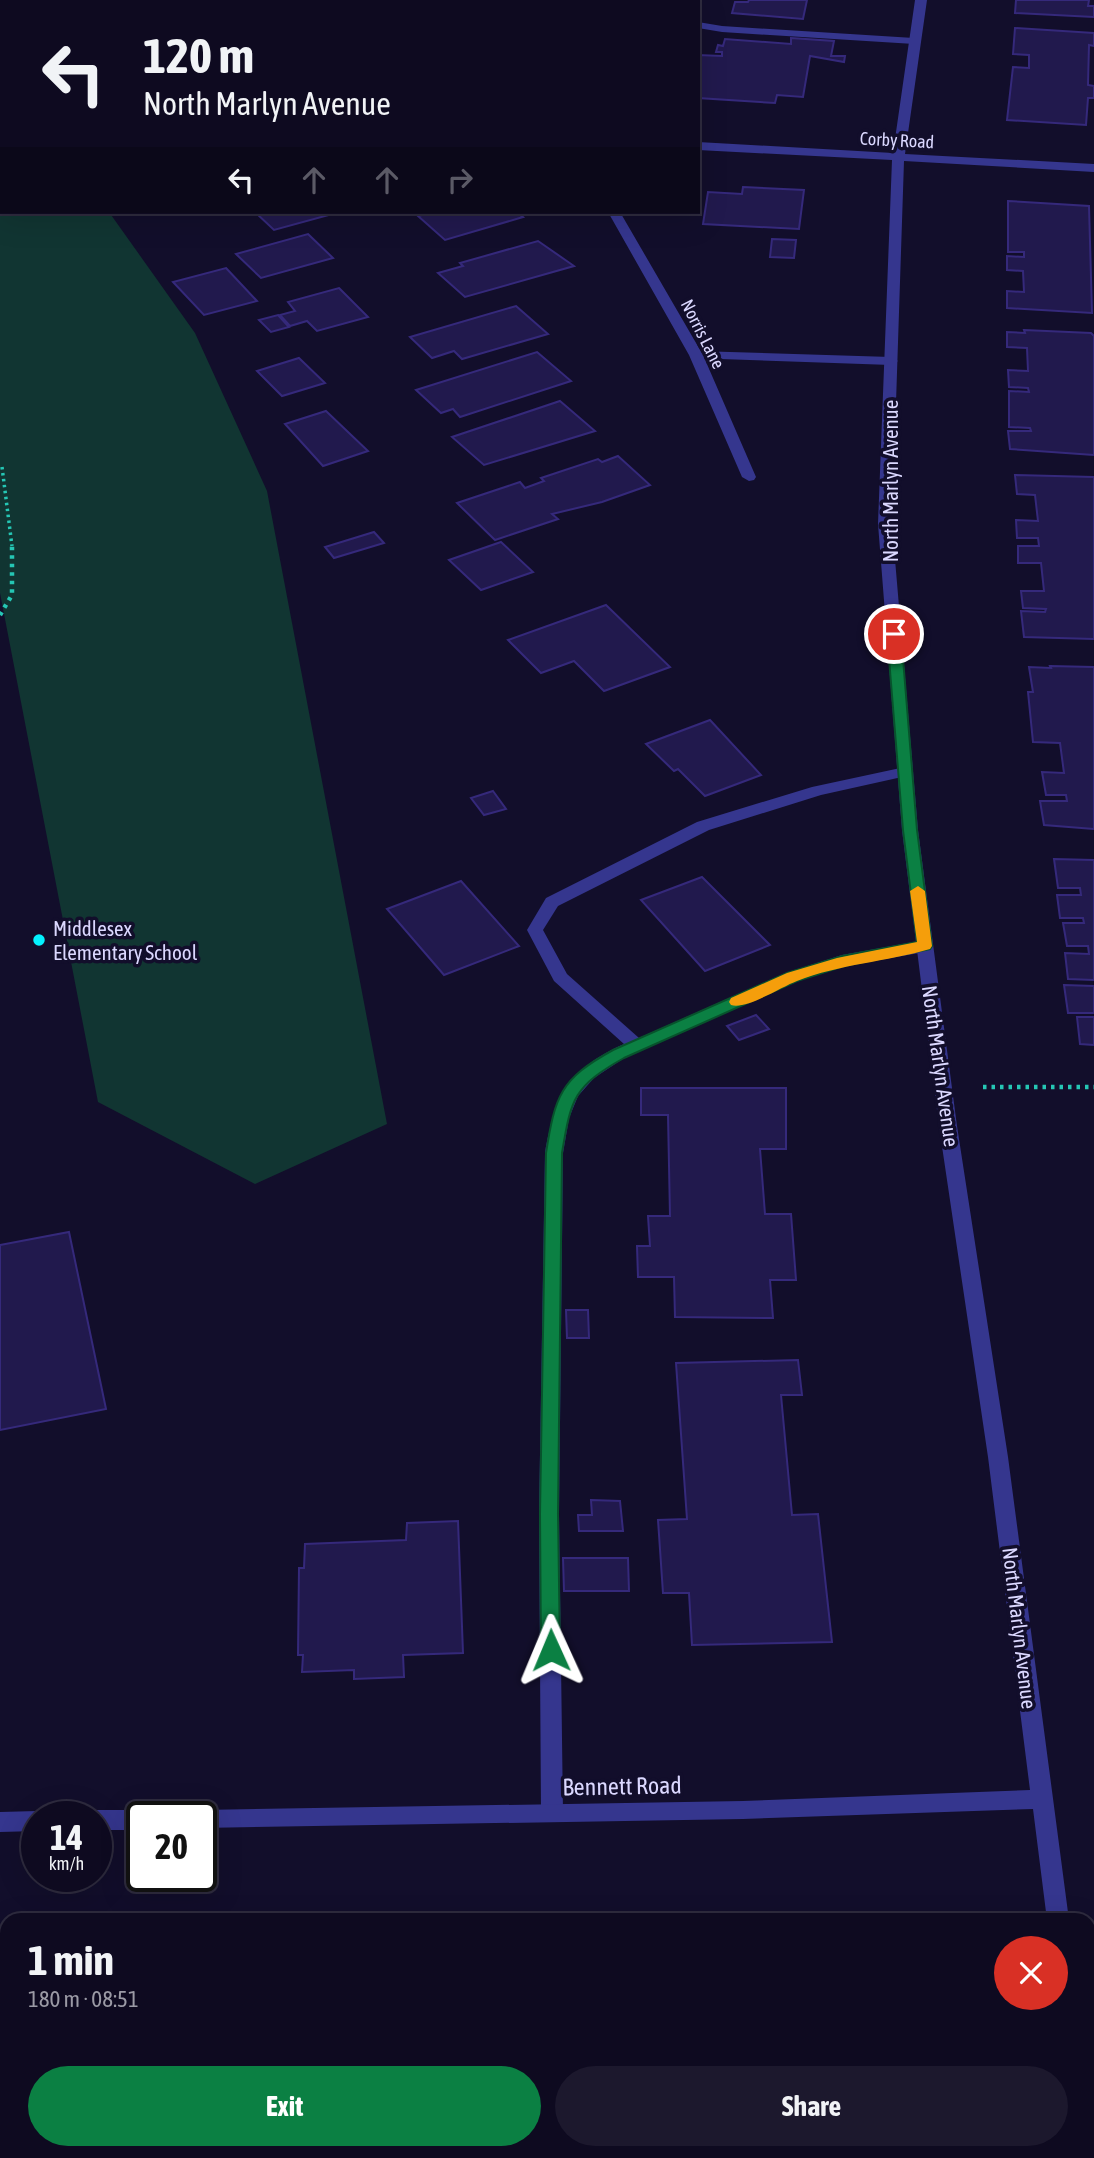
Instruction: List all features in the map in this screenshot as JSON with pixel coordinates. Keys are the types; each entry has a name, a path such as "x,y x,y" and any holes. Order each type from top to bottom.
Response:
{"street":[{"name":"North Marlyn Avenue","path":"921,0 898,158 885,524 905,772 925,946 998,1457 1057,1913"},
{"path":"700,25 914,41"},
{"name":"Corby Road","path":"700,146 1094,168"},
{"name":"Norris Lane","path":"615,214 696,355 749,477"},
{"path":"696,355 891,361"},
{"path":"637,1046 560,977 535,930 552,902 703,826 818,792 905,772"},
{"path":"552,1813 549,1514 554,1153 561,1111 570,1090 591,1069 792,977 842,961 925,946"},
{"name":"Bennett Road","path":"217,1819 552,1813 1043,1799"},
{"path":"0,1822 21,1821"}],"path":[{"path":"0,615 12,595 12,544 2,467"},
{"path":"944,1087 1094,1087"}],"green space":[{"path":"0,214 110,214 195,333 267,491 387,1124 255,1184 98,1102 0,593"}],"building":[{"path":"807,0 803,19 732,13 735,2"},
{"path":"1016,0 1089,0 1088,6 1094,6 1094,17 1015,13"},
{"path":"1015,28 1094,33 1094,46 1089,45 1088,85 1094,86 1094,98 1088,98 1086,125 1007,120 1013,67 1029,68 1029,55 1013,54"},
{"path":"791,38 834,41 831,56 845,56 844,62 810,56 803,97 777,95 775,103 700,98 700,55 722,56 722,52 716,52 718,45 723,46 725,39 791,44"},
{"path":"743,187 804,190 799,229 703,224 708,192 742,194"},
{"path":"1008,201 1089,206 1092,313 1007,308 1007,291 1024,292 1023,271 1007,270 1007,256 1024,257 1024,252 1008,252"},
{"path":"257,214 332,214 274,230"},
{"path":"519,214 523,217 445,240 418,216"},
{"path":"308,234 333,258 261,278 236,254"},
{"path":"772,239 796,240 794,258 770,257"},
{"path":"538,241 574,266 465,297 438,273 463,266 460,263"},
{"path":"226,268 257,301 204,315 173,282"},
{"path":"339,288 368,317 317,331 307,321 290,326 280,315 295,311 288,302"},
{"path":"516,306 548,334 462,359 454,351 432,358 410,337"},
{"path":"278,315 289,327 271,332 259,320"},
{"path":"1024,330 1091,333 1094,336 1094,455 1010,449 1008,431 1031,431 1030,428 1009,427 1009,391 1029,392 1028,388 1009,387 1008,370 1028,371 1027,348 1007,347 1007,332 1025,333"},
{"path":"537,352 571,381 460,417 453,409 441,413 416,390"},
{"path":"299,358 325,383 282,396 257,371"},
{"path":"560,401 595,431 484,465 452,437"},
{"path":"326,411 368,451 323,466 285,424"},
{"path":"618,456 650,485 602,502 552,514 558,519 495,540 457,503 520,482 525,488 544,481 541,478 598,459 602,462"},
{"path":"1015,475 1094,477 1094,639 1024,637 1021,611 1045,612 1046,609 1023,608 1021,591 1044,591 1041,563 1018,563 1018,546 1039,546 1038,538 1017,538 1016,520 1038,521 1035,495 1017,494"},
{"path":"374,532 384,543 334,558 325,547"},
{"path":"501,542 533,572 481,590 449,560"},
{"path":"606,605 670,667 604,691 574,661 541,673 508,640"},
{"path":"1050,666 1094,667 1094,829 1044,825 1040,801 1067,801 1066,795 1046,795 1042,772 1064,773 1060,743 1033,742 1028,692 1033,692 1029,667 1051,668"},
{"path":"710,720 761,775 705,796 678,769 674,771 646,744"},
{"path":"493,791 506,809 484,815 471,798"},
{"path":"1054,859 1094,860 1094,980 1068,979 1065,953 1089,954 1088,946 1067,946 1063,923 1084,923 1083,918 1060,918 1057,895 1081,895 1080,888 1058,888"},
{"path":"702,877 770,945 705,971 641,900"},
{"path":"461,881 519,946 444,975 387,909"},
{"path":"1064,985 1094,986 1094,1013 1068,1013"},
{"path":"756,1015 769,1029 739,1040 727,1026"},
{"path":"1077,1017 1094,1017 1094,1045 1080,1044"},
{"path":"641,1088 786,1088 786,1149 760,1149 765,1214 791,1214 796,1280 770,1280 773,1318 675,1317 674,1277 638,1277 637,1246 650,1246 648,1216 670,1216 668,1115 641,1115"},
{"path":"69,1232 106,1409 0,1430 0,1245"},
{"path":"566,1310 588,1310 589,1338 567,1338"},
{"path":"798,1360 802,1395 781,1395 792,1515 818,1514 832,1642 692,1645 689,1593 663,1593 658,1520 687,1519 676,1363"},
{"path":"591,1500 620,1501 623,1531 579,1531 578,1515 592,1515"},
{"path":"458,1521 463,1653 403,1655 404,1677 354,1679 354,1670 302,1672 303,1655 298,1655 299,1568 304,1568 305,1544 406,1540 407,1523"},
{"path":"563,1558 628,1558 629,1591 564,1591"}],"slow traffic":[{"path":"736,1002 792,977 842,961 925,946 918,891"}],"place":[{"name":"Middlesex Elementary School","path":"39,940"}],"route":[{"path":"551,1650 549,1514 554,1153 561,1111 570,1090 591,1069 618,1054 792,977 842,961 925,946 910,830 894,634"}]}
